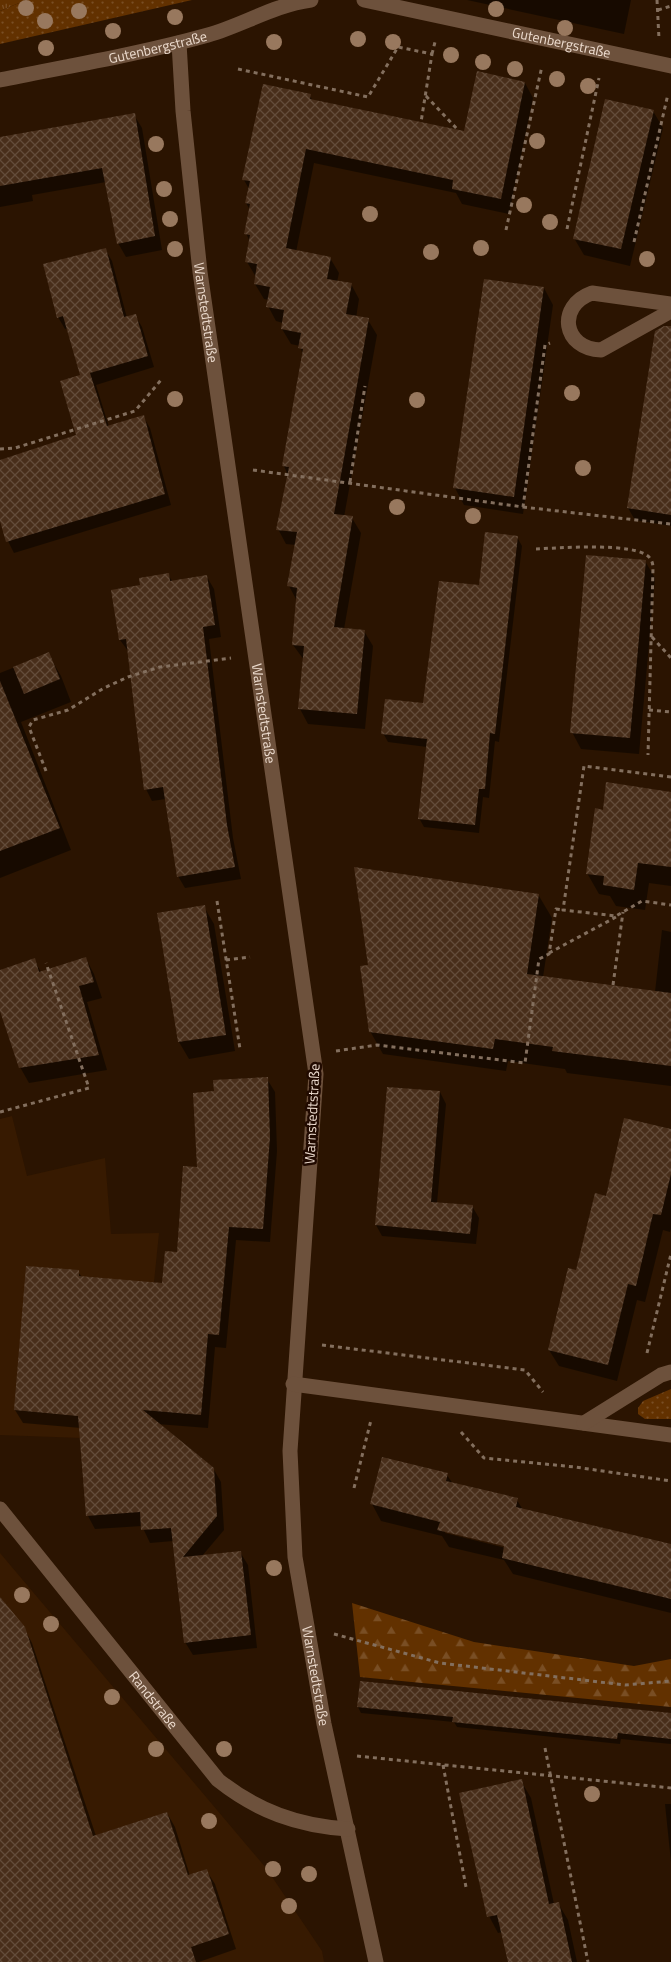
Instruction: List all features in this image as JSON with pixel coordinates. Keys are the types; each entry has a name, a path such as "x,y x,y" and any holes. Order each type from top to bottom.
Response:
{"street":[{"name":"Gutenbergstraße","path":"0,80 179,43 213,34 266,12 312,0"},
{"name":"Gutenbergstraße","path":"364,0 665,65"},
{"name":"Warnstedtstraße","path":"179,43 183,111 200,272 254,655 314,1055 316,1097 296,1342 290,1451 295,1558 331,1754 376,1962"},
{"path":"671,304 592,293 573,306 569,320 571,334 580,345 601,350 671,311"},
{"path":"584,1423 661,1375 671,1372"},
{"path":"293,1384 671,1435"},
{"name":"Randstraße","path":"0,1509 218,1780 236,1794 276,1815 307,1824 348,1829"}],"path":[{"path":"658,0 665,65"},
{"path":"658,10 671,6"},
{"path":"421,122 434,42"},
{"path":"238,69 368,97 398,47 432,54"},
{"path":"506,230 542,66"},
{"path":"567,229 599,78"},
{"path":"634,242 668,94"},
{"path":"426,96 458,130"},
{"path":"523,506 545,345 571,334"},
{"path":"0,449 15,448 135,411 161,380"},
{"path":"350,482 366,386"},
{"path":"249,470 671,524"},
{"path":"536,549 612,547 645,554 650,558 653,568 648,755"},
{"path":"651,636 671,658"},
{"path":"46,772 29,727 33,720 68,710 104,688 128,677 160,667 254,655"},
{"path":"649,710 671,712"},
{"path":"563,910 584,766 671,777"},
{"path":"217,901 240,1049"},
{"path":"314,1055 377,1045 525,1063 539,959 642,901 671,905"},
{"path":"549,954 556,908 616,916"},
{"path":"613,986 623,912"},
{"path":"226,960 250,957"},
{"path":"0,1112 89,1088 46,963"},
{"path":"638,1390 671,1254"},
{"path":"296,1342 525,1370 565,1420"},
{"path":"354,1488 378,1395"},
{"path":"437,1403 484,1458 575,1467 671,1481"},
{"path":"308,1633 340,1634 440,1663 625,1685 671,1681"},
{"path":"545,1748 588,1962"},
{"path":"331,1754 671,1788"},
{"path":"443,1765 466,1887"}],"shaded area":[{"path":"12,1116 27,1176 105,1158 111,1234 159,1233 154,1282 147,1282 110,1439 0,1435 0,1119"},
{"path":"0,1553 266,1868 322,1951 324,1962 0,1962"}],"green space":[{"path":"0,0 26,0 0,11"},
{"path":"26,0 192,0 0,44 0,11"},
{"path":"671,1389 671,1419 645,1419 638,1414 638,1408 643,1401"},
{"path":"352,1603 474,1642 634,1666 671,1659 671,1707 360,1677"}],"building":[{"path":"477,71 525,82 501,199 452,189 453,180 306,149 286,248 331,257 327,279 352,283 346,314 369,318 334,514 353,516 334,627 365,630 357,714 298,709 304,646 292,645 297,588 287,586 297,532 276,530 289,467 282,466 303,349 298,348 301,333 281,329 284,310 266,307 270,287 254,284 257,264 245,262 250,235 244,234 250,204 245,203 250,181 242,180 263,84 311,94 310,99 464,131"},
{"path":"605,99 654,110 621,249 573,239"},
{"path":"135,113 155,236 117,244 102,168 0,186 0,137"},
{"path":"106,248 124,317 136,314 148,356 90,373 107,426 144,415 165,494 6,542 0,521 0,460 76,435 60,381 80,375 63,316 57,318 43,264"},
{"path":"484,279 544,287 514,497 453,488"},
{"path":"664,326 671,326 671,515 627,508 655,331"},
{"path":"485,532 518,536 495,734 490,733 485,789 479,789 475,825 418,819 427,739 381,734 385,699 423,703 439,581 479,585"},
{"path":"586,555 646,560 630,738 570,733"},
{"path":"169,573 170,581 207,575 215,625 203,627 227,825 235,867 177,877 163,787 144,790 126,639 119,640 111,590 140,585 139,578"},
{"path":"49,652 60,679 24,694 13,667"},
{"path":"0,681 60,828 0,851"},
{"path":"606,782 671,792 671,867 638,863 634,890 603,885 604,876 586,874 595,808 603,810"},
{"path":"354,867 539,894 527,974 671,993 671,1066 552,1051 553,1047 495,1039 493,1049 369,1032 360,966 368,965"},
{"path":"205,905 226,1035 178,1042 157,913"},
{"path":"86,957 94,982 79,986 99,1055 19,1068 0,1011 0,970 35,958 39,972"},
{"path":"268,1077 270,1137 263,1229 229,1227 219,1335 208,1334 201,1415 143,1410 214,1468 217,1516 183,1557 241,1551 251,1635 184,1643 171,1528 141,1530 140,1512 86,1516 78,1416 14,1410 26,1266 79,1270 79,1276 162,1283 165,1251 177,1252 183,1166 197,1167 193,1093 214,1091 213,1080"},
{"path":"387,1087 440,1091 431,1202 473,1205 470,1234 375,1225"},
{"path":"624,1118 671,1129 671,1174 661,1215 653,1214 636,1286 628,1284 608,1365 548,1350 568,1268 576,1270 595,1193 606,1196"},
{"path":"382,1457 448,1473 446,1481 518,1498 516,1507 671,1544 671,1599 502,1558 504,1546 437,1530 440,1522 370,1504"},
{"path":"0,1597 25,1627 93,1836 167,1812 188,1875 207,1869 229,1934 191,1947 196,1962 0,1962"},
{"path":"360,1681 671,1713 671,1739 618,1733 617,1739 452,1722 453,1717 357,1707"},
{"path":"522,1779 549,1904 559,1902 572,1962 508,1962 497,1915 487,1917 459,1793"}]}
